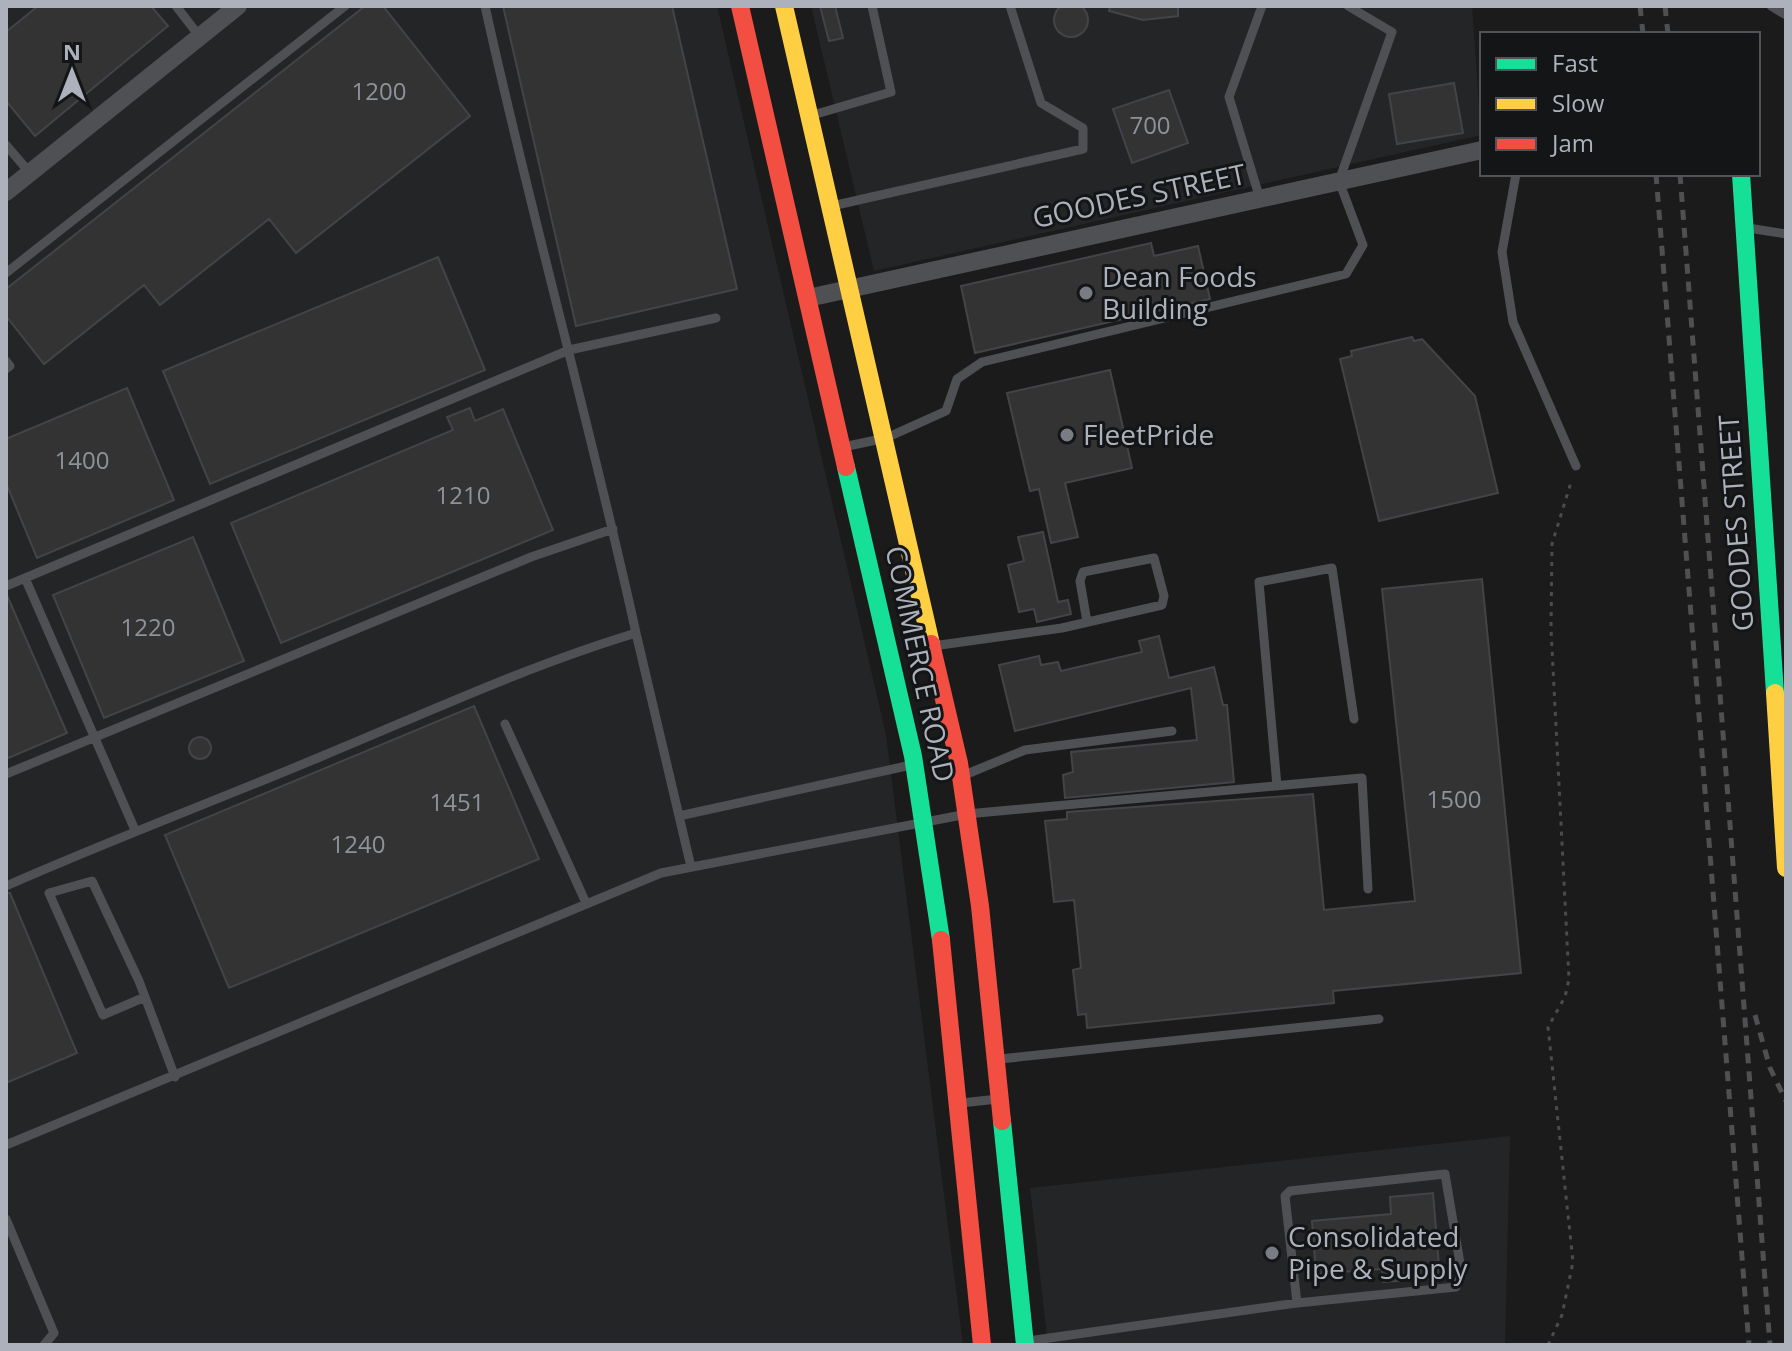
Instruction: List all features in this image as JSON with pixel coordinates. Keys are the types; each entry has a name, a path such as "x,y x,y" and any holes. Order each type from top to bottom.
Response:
{"main road":[{"name":"COMMERCE ROAD","path":"740,6 915,765 940,927 982,1345"},
{"name":"COMMERCE ROAD","path":"784,6 886,438 961,777 996,1059 1025,1343"},
{"name":"GOODES STREET","path":"1741,176 1786,868"}],"street":[{"path":"6,192 238,6"},
{"name":"GOODES STREET","path":"808,298 1480,150"}],"lane":[{"path":"176,6 200,37"},
{"path":"6,273 345,6"},
{"path":"485,6 545,265 613,529 691,867"},
{"path":"809,116 891,92 872,6"},
{"path":"831,206 1083,149 1083,128 1041,103 1010,6"},
{"path":"1260,199 1229,97 1262,6"},
{"path":"843,447 886,438 946,411 957,379 982,362 1346,274 1363,245 1339,181 1392,32 1348,6"},
{"path":"1771,6 1786,15"},
{"path":"6,145 30,173"},
{"path":"1516,176 1502,252 1513,322 1576,466"},
{"path":"1745,228 1786,234"},
{"path":"6,586 569,350 716,318"},
{"path":"6,361 10,366 6,369"},
{"path":"6,774 531,557 613,529"},
{"path":"933,646 1087,622 1162,605 1164,596 1154,558 1083,572 1080,581 1087,622"},
{"path":"1277,786 1259,582 1332,568 1354,719"},
{"path":"25,578 135,830"},
{"path":"6,886 135,830 248,787 568,654 636,633"},
{"path":"505,724 586,903"},
{"path":"961,777 1025,750 1172,731"},
{"path":"679,816 915,765"},
{"path":"6,1145 661,873 924,820 1362,778 1368,889"},
{"path":"145,997 103,1015 49,893 92,881 145,997 175,1077"},
{"path":"996,1059 1379,1019"},
{"path":"958,1104 1000,1099"},
{"path":"1025,1343 1297,1303 1456,1287 1461,1283 1445,1174 1290,1191 1285,1196 1297,1303"},
{"path":"6,1219 54,1333 44,1345"}],"path":[{"path":"1548,1345 1562,1315 1573,1262 1548,1027 1565,997 1569,979 1551,629 1552,544 1576,466"}],"shaded area":[{"path":"6,6 717,6 886,735 963,1345 6,1345"},
{"path":"811,6 1472,6 1480,135 874,271"},
{"name":"Consolidated Pipe & Supply","path":"1510,1136 1505,1345 1048,1345 1030,1188"}],"building":[{"path":"1071,3 1083,8 1088,20 1083,32 1071,37 1059,32 1054,20 1059,8"},
{"path":"38,6 151,6 168,26 35,136 6,101 6,32"},
{"path":"365,6 383,6 470,116 296,253 269,219 160,305 144,285 44,364 6,316 6,289"},
{"path":"503,6 672,6 737,289 576,326"},
{"path":"820,6 835,6 843,38 829,41"},
{"path":"1110,6 1178,6 1178,16 1143,20 1109,11"},
{"path":"1454,83 1463,133 1397,144 1389,94"},
{"path":"1169,90 1188,143 1132,163 1113,109"},
{"name":"Dean Foods Building","path":"1151,243 1154,256 1198,246 1210,299 975,353 961,286"},
{"path":"438,257 485,370 210,484 163,371"},
{"path":"1412,337 1414,341 1422,339 1475,396 1498,493 1379,521 1340,359 1352,356 1351,351"},
{"path":"1110,370 1132,468 1065,483 1078,537 1051,543 1039,489 1030,491 1007,393"},
{"path":"127,388 174,500 37,558 6,483 6,439"},
{"path":"470,408 475,421 503,409 553,530 281,643 231,523 453,430 447,417"},
{"path":"1043,532 1058,602 1068,600 1071,614 1037,622 1034,609 1019,612 1008,565 1024,561 1018,537"},
{"path":"193,537 244,661 104,718 53,595"},
{"path":"1482,579 1521,973 1333,991 1334,1003 1087,1028 1086,1014 1078,1015 1073,970 1081,968 1074,900 1054,902 1045,821 1067,819 1067,812 1313,794 1324,910 1415,901 1382,589"},
{"path":"6,593 67,733 6,759"},
{"path":"1159,636 1169,678 1214,667 1223,705 1227,705 1234,782 1065,798 1063,775 1073,772 1071,752 1197,740 1191,688 1015,731 999,665 1039,656 1041,665 1058,662 1061,671 1142,652 1139,641"},
{"path":"474,706 539,859 229,988 165,835"},
{"path":"196,737 204,737 211,748 204,759 196,759 189,752 189,744"},
{"path":"6,893 10,893 77,1053 6,1083"},
{"path":"1433,1193 1440,1278 1383,1282 1382,1269 1316,1274 1312,1221 1391,1214 1390,1197"}],"railway":[{"path":"1640,6 1643,32"},
{"path":"1665,6 1668,32"},
{"path":"1656,176 1749,1345"},
{"path":"1680,176 1770,1345"},
{"path":"1755,1015 1770,1068 1786,1101"}],"traffic: fast":[{"path":"1741,176 1775,693"},
{"path":"846,467 913,756 941,940"},
{"path":"1002,1121 1025,1345"}],"traffic: slow":[{"path":"784,6 931,644"},
{"path":"1775,693 1786,868"}],"traffic: jam":[{"path":"740,6 846,467"},
{"path":"931,644 959,763 980,906 1002,1121"},
{"path":"941,940 982,1345"}],"place":[{"name":"Dean Foods Building","path":"1086,293"},
{"name":"FleetPride","path":"1067,435"},
{"name":"Consolidated Pipe & Supply","path":"1272,1253"}]}
